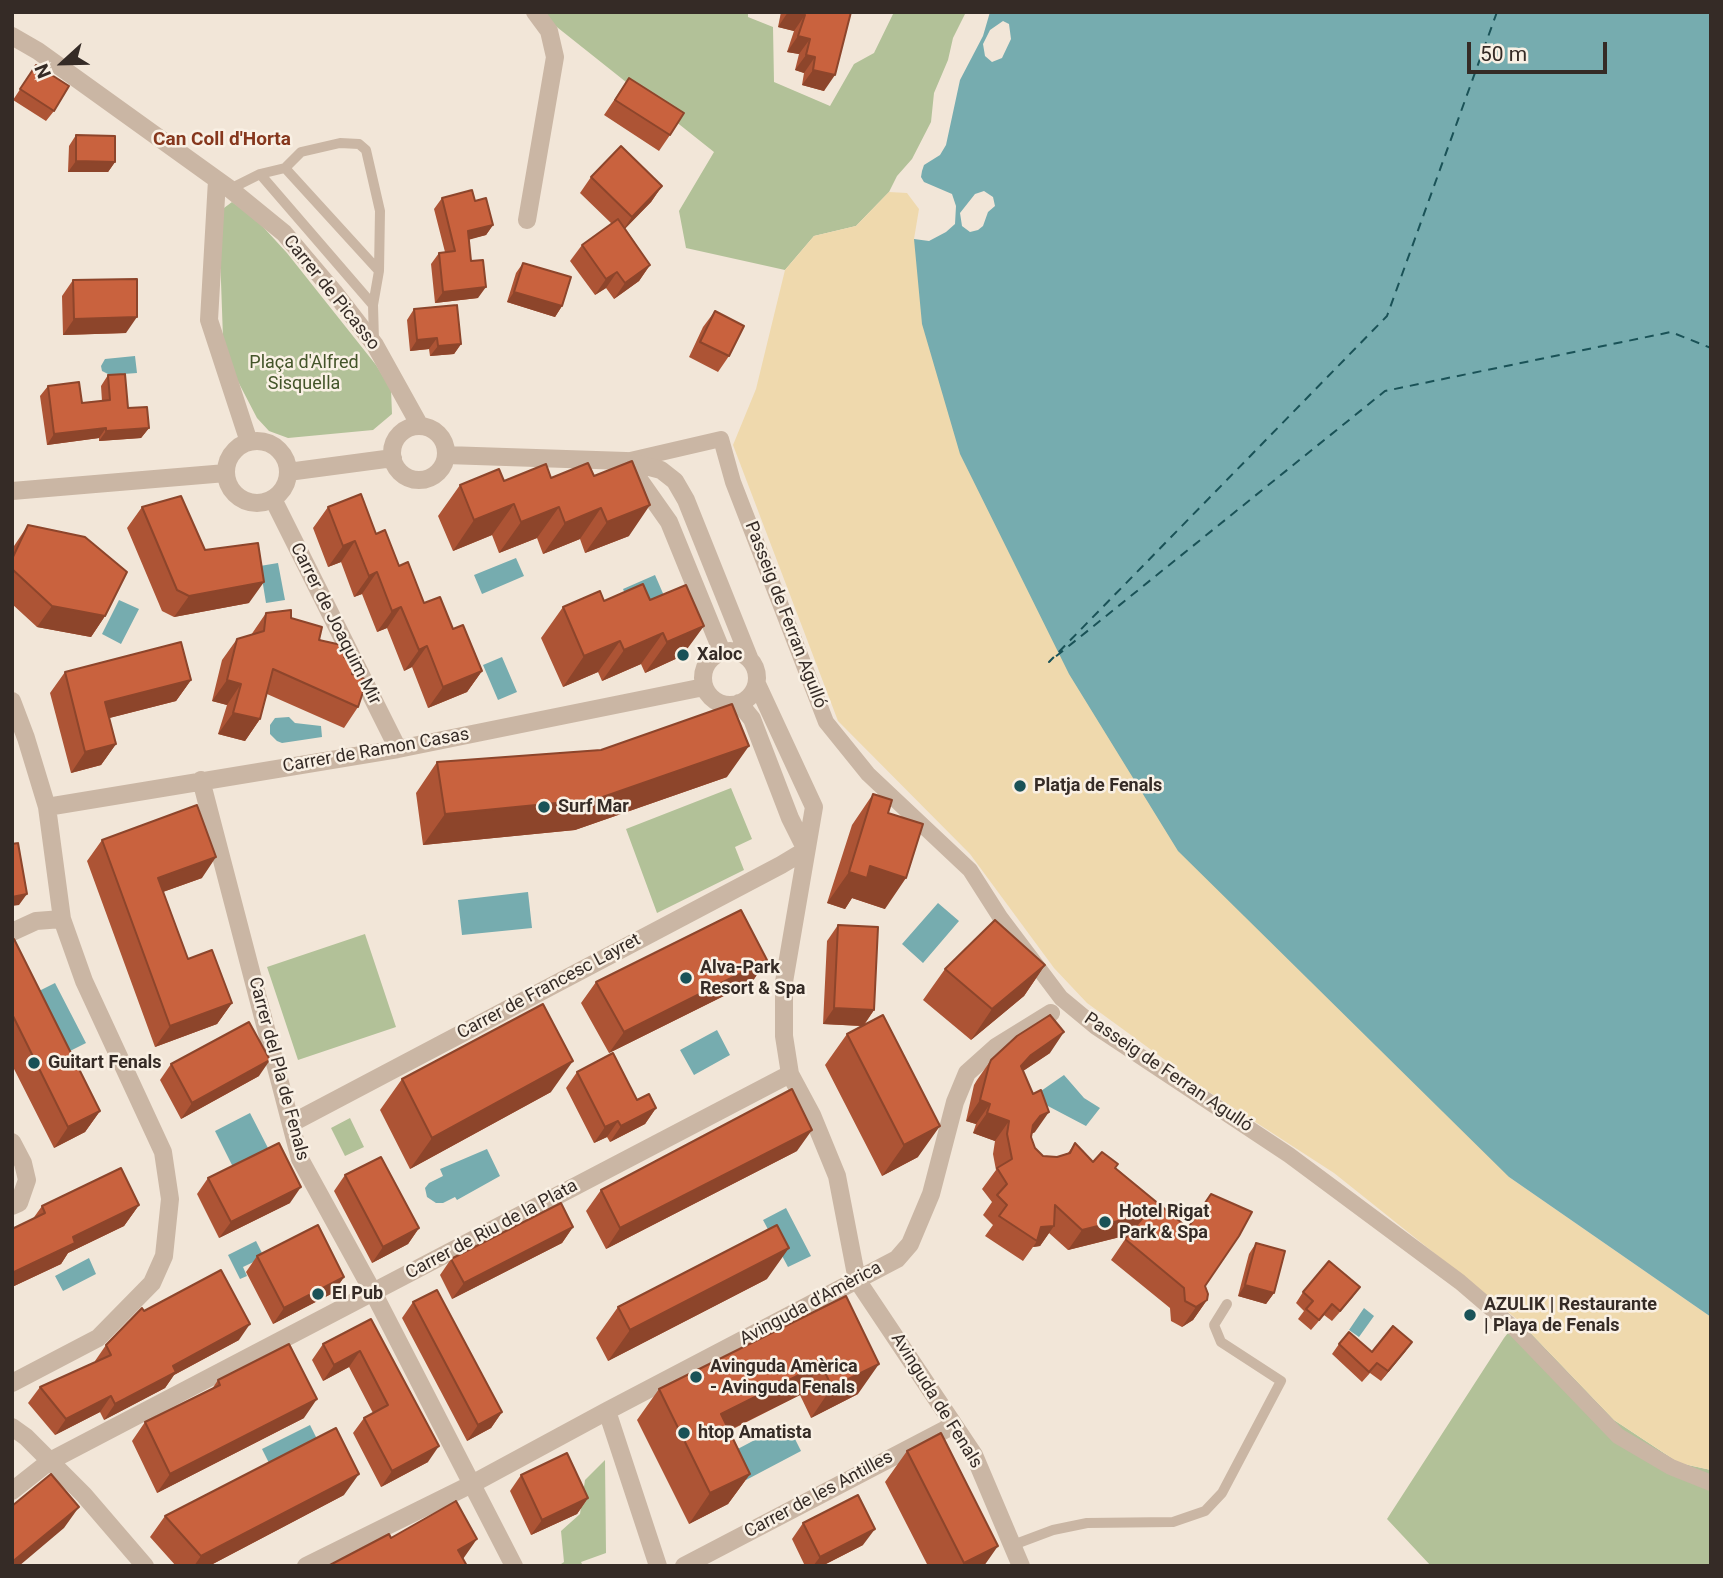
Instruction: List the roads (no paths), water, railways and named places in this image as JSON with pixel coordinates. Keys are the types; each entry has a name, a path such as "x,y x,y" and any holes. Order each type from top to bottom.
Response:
{"street":[{"path":"527,219 555,57 549,31 535,12"},
{"name":"Carrer de Picasso","path":"12,36 38,51 223,185 284,233 375,345 420,426"},
{"path":"223,185 209,320 249,442"},
{"path":"412,426 420,426 436,431 446,446 446,455 440,471 425,479 408,478 401,473 392,450 398,435 412,426"},
{"name":"Passeig de Ferran Agulló","path":"626,461 721,439 733,482 826,722 868,774 970,870 1000,917 1062,998 1096,1027 1289,1155 1460,1282 1516,1330 1618,1436 1671,1467 1711,1483"},
{"path":"259,441 276,447 287,463 288,472 284,488 273,499 262,503 252,503 233,493 226,473 232,453 249,442 259,441"},
{"path":"446,455 626,461 661,470 675,481 686,500 750,660 757,671 757,684 814,807 784,982 784,1036 790,1074 812,1115 836,1176 857,1280"},
{"path":"288,472 393,458"},
{"path":"626,461 669,522 722,652"},
{"path":"12,491 226,473"},
{"name":"Carrer de Joaquim Mir","path":"273,499 398,749"},
{"path":"750,660 741,653 729,650 716,654 706,664 702,676 704,687 710,698 721,704 734,705 752,694 757,684"},
{"name":"Carrer de Ramon Casas","path":"47,807 398,749 704,687"},
{"path":"12,701 47,807 62,919 84,981 163,1153 170,1199 164,1256 152,1283 98,1338 12,1382"},
{"path":"739,703 752,719 790,818 806,850"},
{"name":"Carrer del Pla de Fenals","path":"201,780 300,1159 373,1292 514,1566"},
{"name":"Carrer de Francesc Layret","path":"292,1123 806,850"},
{"path":"12,932 36,921 62,919"},
{"name":"Avinguda d'Amèrica","path":"306,1566 472,1484 607,1410 897,1259 911,1244 931,1194 954,1102 967,1073 996,1046 1051,1013"},
{"name":"Carrer de Riu de la Plata","path":"12,1491 50,1461 790,1074"},
{"path":"12,1142 23,1163 27,1180 19,1203 12,1206"},
{"name":"Avinguda de Fenals","path":"857,1280 974,1455 1021,1566"},
{"path":"607,1410 658,1566"},
{"name":"Carrer de les Antilles","path":"684,1566 954,1425"},
{"path":"12,1427 84,1495 145,1566"}],"lane":[{"path":"223,185 285,168 301,152 341,144 359,144 366,150 380,211 379,271 373,305 375,345"},
{"path":"285,168 379,271"},
{"path":"260,174 373,305"},
{"path":"1013,1545 1053,1530 1087,1523 1173,1522 1205,1511 1222,1493 1281,1381 1221,1342 1213,1325 1227,1304"}],"water":[{"path":"990,12 1711,12 1711,1317 1509,1177 1178,851 1069,674 960,454 922,324 914,239 929,241 946,232 955,224 956,206 952,194 924,182 922,171 924,165 940,155 946,145 960,80 983,36","holes":["1003,21 1009,24 1011,39 1002,58 992,62 985,56 983,44 990,30","984,191 993,197 995,206 988,212 983,226 970,232 962,226 960,213 975,194"]},
{"path":"135,356 137,373 110,375 102,371 101,366 105,359"},
{"path":"516,558 524,576 482,594 474,575"},
{"path":"278,563 285,600 266,603 260,566"},
{"path":"655,575 665,598 633,612 623,589"},
{"path":"119,600 139,609 121,644 102,634"},
{"path":"502,657 517,692 498,700 483,665"},
{"path":"289,717 295,723 321,726 322,737 282,743 277,741 270,734 270,725 275,718"},
{"path":"528,892 532,928 462,935 458,900"},
{"path":"938,903 959,921 923,963 902,944"},
{"path":"55,983 86,1043 70,1051 39,991"},
{"path":"717,1030 730,1055 694,1075 680,1050"},
{"path":"1064,1075 1084,1098 1100,1108 1086,1126 1046,1105 1041,1091"},
{"path":"250,1113 268,1148 233,1167 215,1131"},
{"path":"487,1149 500,1176 457,1200 455,1197 443,1203 436,1203 427,1197 425,1188 443,1176 440,1169"},
{"path":"786,1208 811,1256 788,1267 763,1220"},
{"path":"256,1241 264,1257 243,1267 247,1276 240,1279 228,1255"},
{"path":"89,1258 96,1274 63,1291 55,1276"},
{"path":"1364,1308 1374,1316 1359,1337 1349,1330"},
{"path":"787,1423 801,1451 746,1480 732,1452"},
{"path":"310,1425 321,1447 273,1471 262,1449"}],"place":[{"name":"Xaloc","path":"683,655"},
{"name":"Platja de Fenals","path":"1020,786"},
{"name":"Surf Mar","path":"544,807"},
{"name":"Alva-Park Resort & Spa","path":"686,978"},
{"name":"Guitart Fenals","path":"34,1063"},
{"name":"Hotel Rigat Park & Spa","path":"1105,1222"},
{"name":"El Pub","path":"318,1294"},
{"name":"AZULIK | Restaurante | Playa de Fenals","path":"1470,1315"},
{"name":"Avinguda Amèrica - Avinguda Fenals","path":"696,1377"},
{"name":"htop Amatista","path":"684,1433"}],"district":[{"name":"Can Coll d'Horta","path":"222,140"}],"park label":[{"name":"Plaça d'Alfred Sisquella","path":"304,373"}]}
